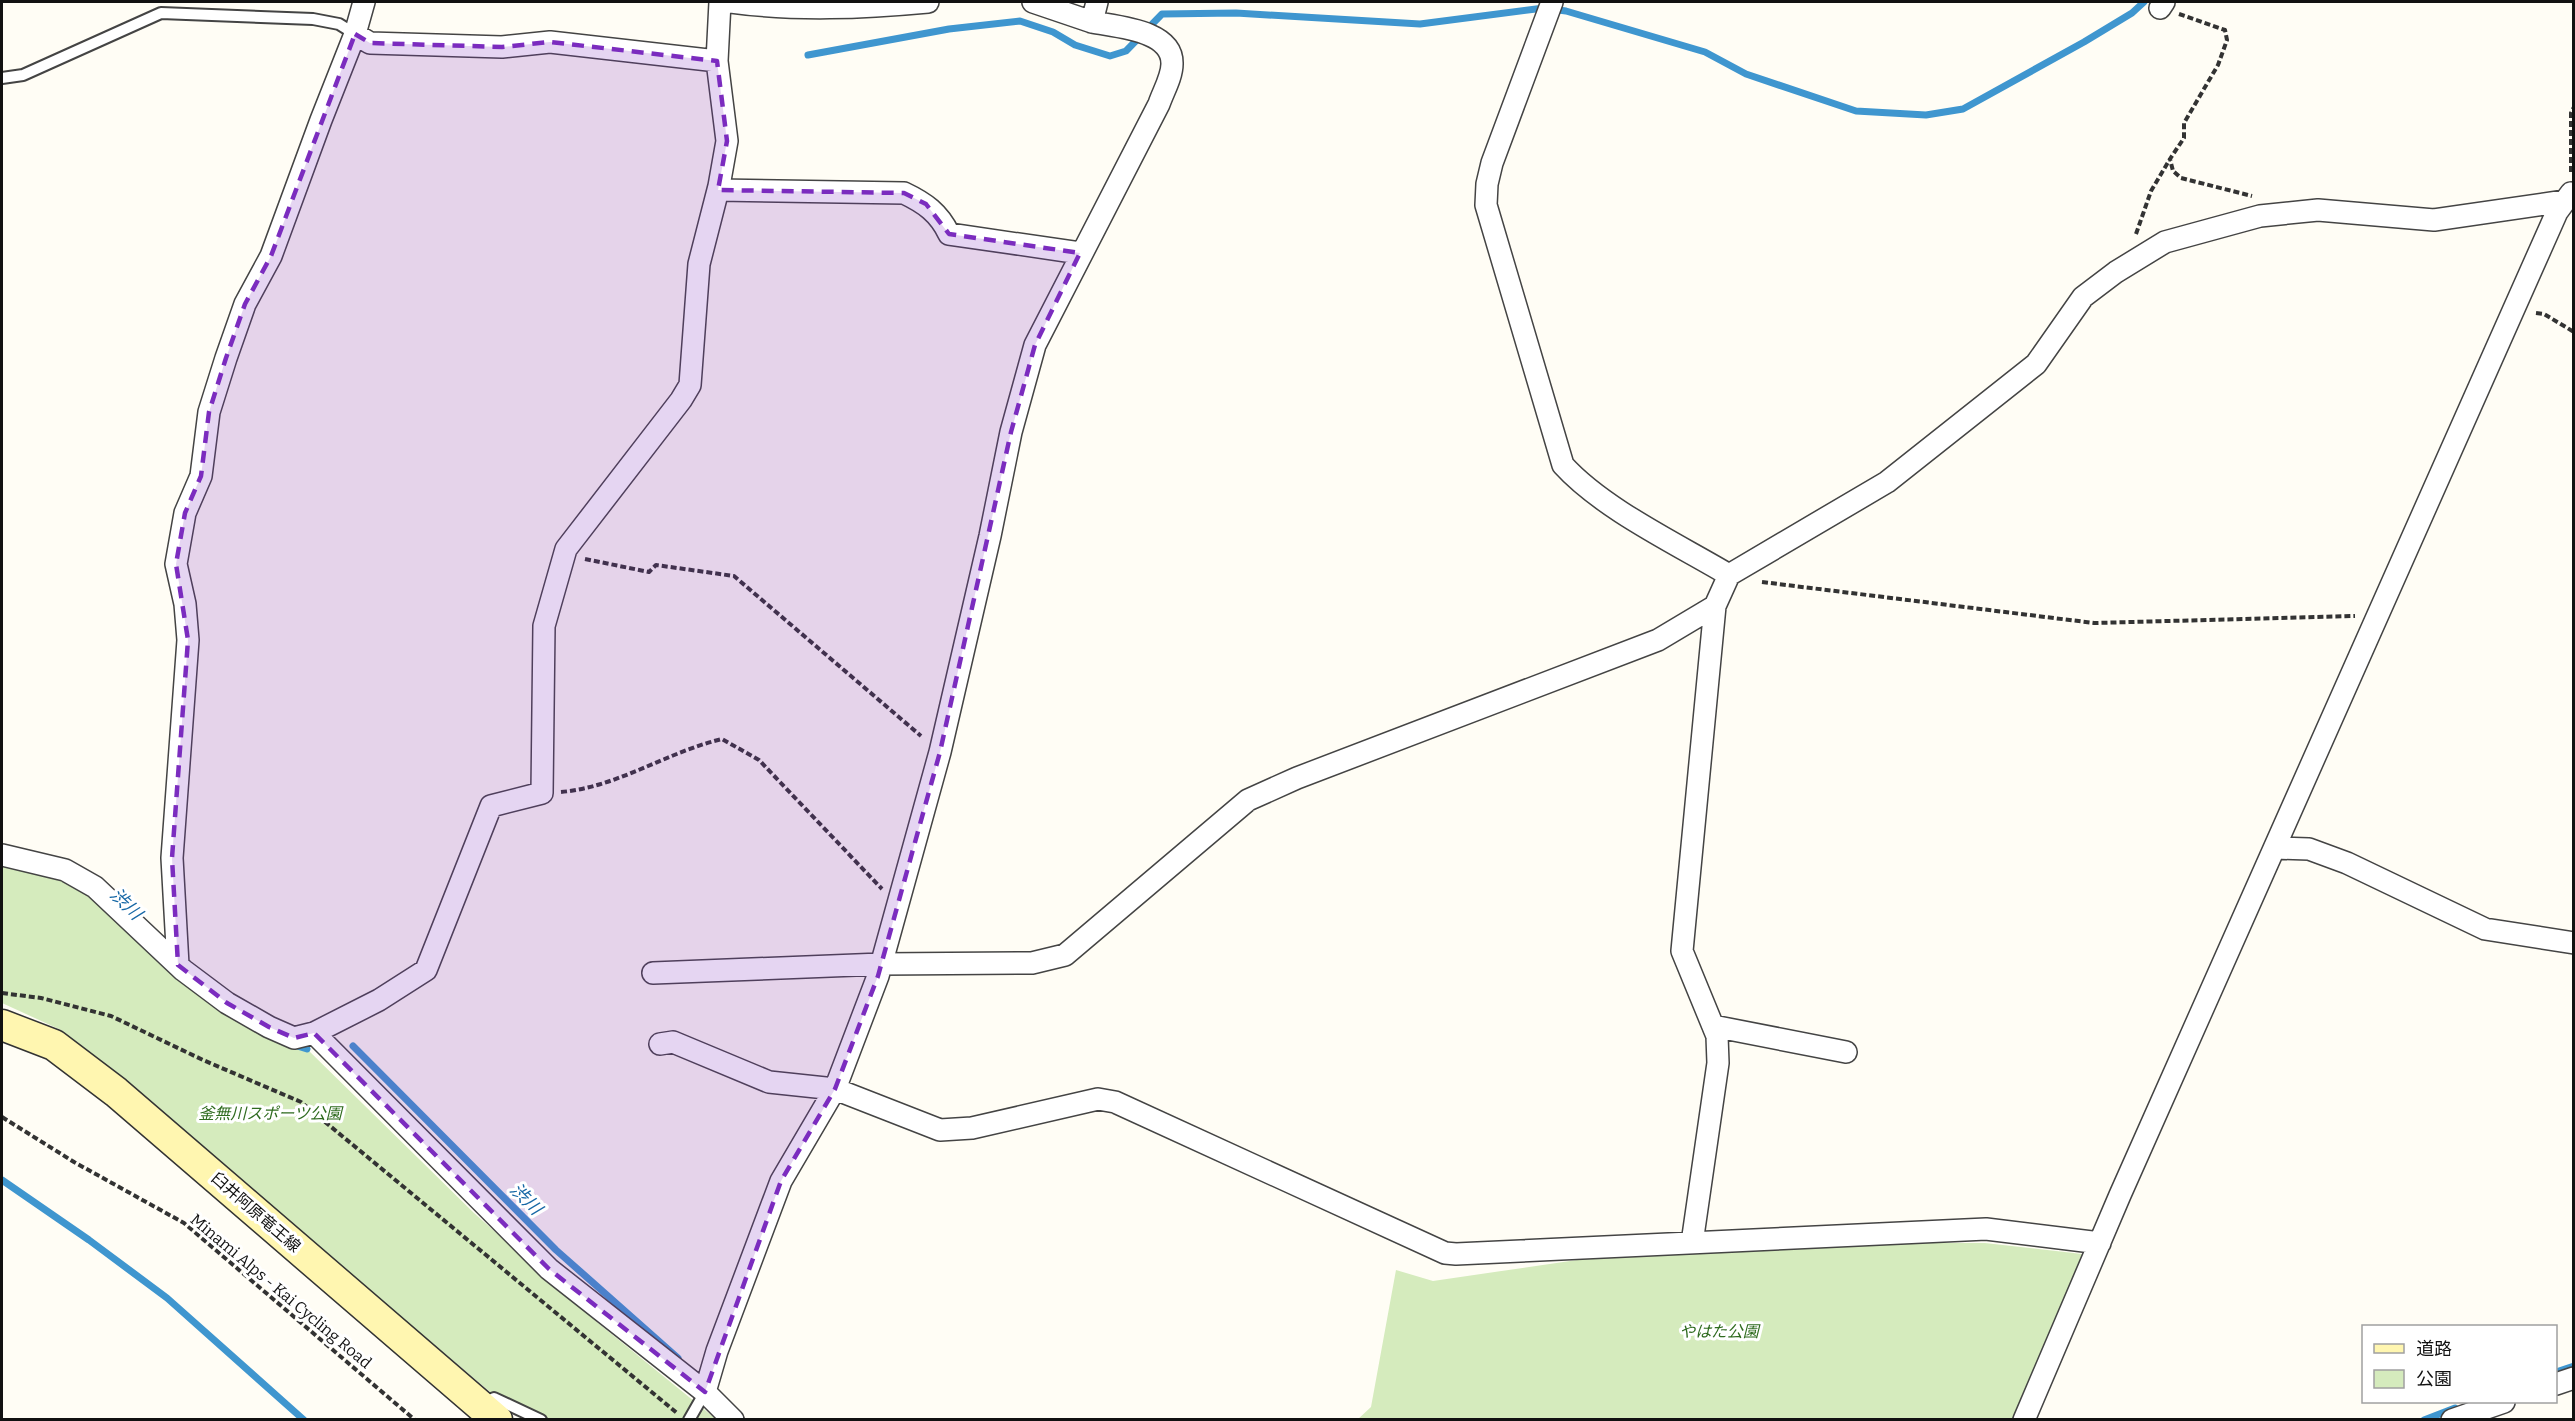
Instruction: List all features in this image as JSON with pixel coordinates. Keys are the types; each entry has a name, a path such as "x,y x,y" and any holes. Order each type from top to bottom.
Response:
{"main road":[{"name":"臼井阿原竜王線","path":"2,1025 54,1045 116,1092 488,1412"}],"street":[{"path":"177,965 172,858 188,640 185,604 176,564 185,513 201,476 209,412 226,358 246,304 272,256 355,34 364,2"},
{"path":"2,855 64,870 95,887 177,965 227,1003 268,1027 294,1038 314,1033 379,1000 426,970 490,806 542,793 544,626 566,549 681,400 690,385 699,264 718,190 727,141 717,61 720,2"},
{"path":"731,2 767,6 850,7 928,2"},
{"path":"705,1392 717,1351 782,1181 835,1089 881,964 940,752 990,536 1011,432 1035,345 1080,253 1159,104 1173,67 1172,56 1165,45 1154,35 1095,12 1033,2"},
{"path":"1552,2 1492,163 1487,184 1486,205 1563,465 1578,481 1599,497 1729,575"},
{"path":"355,34 370,43 502,47 550,42 717,61"},
{"path":"718,190 904,193 926,204 943,220 949,234 1080,253"},
{"path":"1692,1243 1718,1063 1717,1036 1682,951 1715,606 1729,575 1887,482 2036,364 2083,297 2165,242 2264,215 2318,210 2434,220 2570,193"},
{"path":"2024,1419 2557,212 2570,193"},
{"path":"653,973 881,964 1032,963 1065,955 1248,800 1297,777 1658,640 1715,606"},
{"path":"2275,848 2309,849 2347,862 2485,929 2574,943"},
{"path":"1713,1026 1846,1052"},
{"path":"314,1033 549,1269 705,1392 733,1419"},
{"path":"660,1044 673,1042 769,1082 835,1089 940,1130 972,1128 1098,1099 1115,1102 1445,1253 1986,1229 2100,1243"},
{"path":"2557,1384 2574,1378"},
{"path":"2452,1419 2498,1403"}],"lane":[{"path":"2,78 23,75 161,13 313,19 339,24 355,34"},
{"path":"686,1419 705,1392"},
{"path":"488,1412 494,1398 541,1419"}],"path":[{"path":"2126,266 2151,191 2184,138 2184,123 2218,65 2227,40 2225,30 2162,4"},
{"path":"2570,193 2570,123 2574,107"},
{"path":"2170,159 2173,171 2181,178 2263,199 2264,215"},
{"path":"2514,311 2544,314 2574,332"},
{"path":"564,554 649,572 656,565 734,576 940,752"},
{"path":"1729,575 1762,582 2094,623 2379,615"},
{"path":"542,793 587,789 702,743 722,739 759,760 898,906"},
{"path":"2,993 41,998 111,1016 203,1060 301,1102 686,1419"},
{"name":"Minami Alps - Kai Cycling Road","path":"2,1117 74,1162 184,1222 415,1419"}],"highlighted area":[{"path":"355,34 370,43 502,47 550,42 717,61 727,141 718,190 904,193 926,204 949,234 1080,253 1035,345 1011,432 940,752 878,976 835,1089 781,1181 705,1392 549,1269 314,1033 294,1038 269,1027 227,1003 178,965 172,858 188,640 176,564 185,513 201,476 209,412 245,304 271,256"}],"green space":[{"name":"釜無川スポーツ公園","path":"2,864 61,877 90,891 285,1042 307,1049 474,1213 598,1323 716,1419 522,1419 61,1030 2,1003"},
{"name":"やはた公園","path":"2087,1242 2018,1419 1357,1420 1371,1407 1396,1270 1433,1281 1693,1243 1985,1243 2082,1254"}],"waterway":[{"path":"808,55 949,29 1020,21 1053,32 1075,45 1110,56 1126,51 1162,14 1236,13 1420,24 1544,8 1566,11 1705,52 1746,74 1856,111 1926,115 1963,109 2084,42 2132,13 2144,2"},
{"name":"渋川","path":"294,1045 307,1049"},
{"name":"渋川","path":"353,1046 556,1250 678,1358"},
{"path":"2,1180 89,1240 167,1298 304,1420"},
{"name":"渋川","path":"2557,1372 2574,1366"},
{"name":"渋川","path":"2424,1420 2455,1408"}]}
